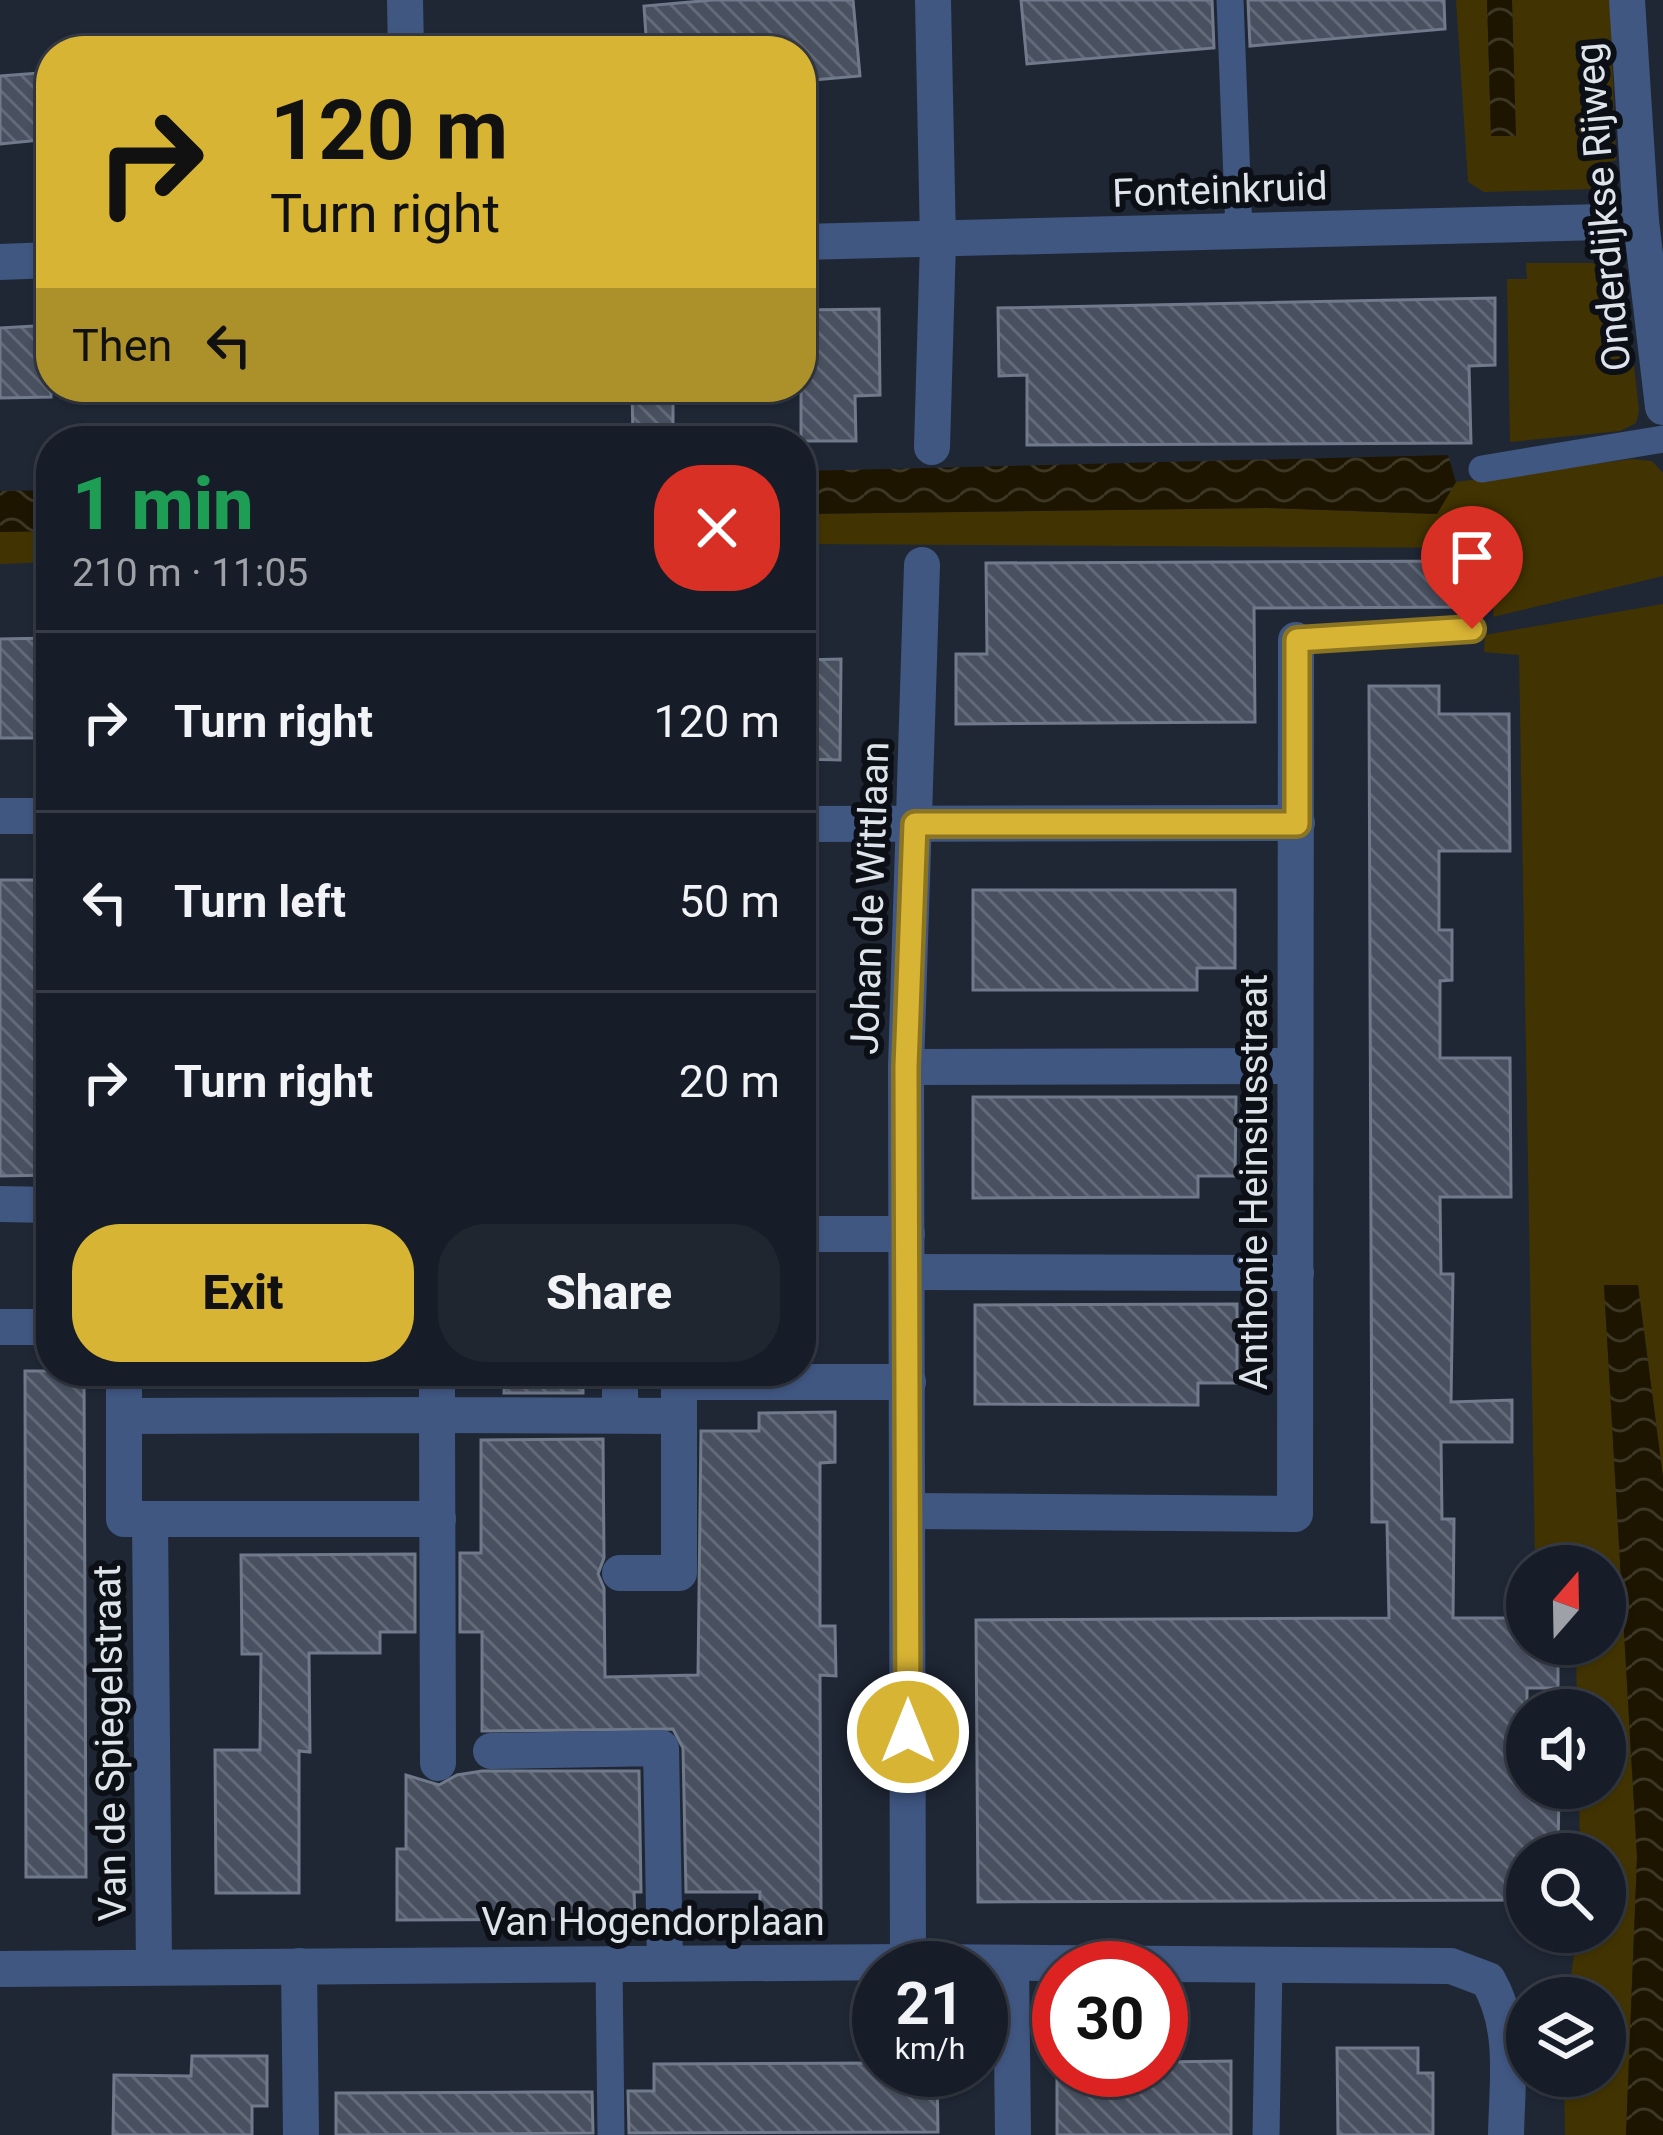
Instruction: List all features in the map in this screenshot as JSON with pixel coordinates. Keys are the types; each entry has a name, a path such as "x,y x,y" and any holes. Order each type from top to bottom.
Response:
{"street":[{"path":"405,0 406,36"},
{"path":"932,447 938,242 933,0"},
{"name":"Onderdijkse Rijweg","path":"1627,0 1641,221 1663,407"},
{"name":"Fonteinkruid","path":"816,242 1641,221"},
{"path":"0,262 36,261"},
{"name":"Johan de Wittlaan","path":"908,1941 906,1067 922,565"},
{"name":"Anthonie Heinsiusstraat","path":"908,1511 1295,1514 1297,640"},
{"path":"0,816 36,816"},
{"path":"816,824 1297,824"},
{"path":"906,1067 1295,1066"},
{"path":"0,1204 36,1205"},
{"path":"816,1234 907,1234"},
{"path":"908,1272 1296,1273"},
{"path":"0,1327 36,1327"},
{"path":"816,1382 908,1382"},
{"name":"Van de Spiegelstraat","path":"124,1386 124,1519 150,1538 438,1519"},
{"path":"437,1386 438,1762"},
{"path":"620,1386 620,1415"},
{"path":"620,1573 679,1573 679,1386"},
{"path":"124,1416 679,1416"},
{"name":"Van de Spiegelstraat","path":"150,1538 154,1966"},
{"path":"491,1750 662,1748 665,1964"},
{"name":"Van Hogendorplaan","path":"0,1969 852,1962"},
{"name":"Van Hogendorplaan","path":"1008,1963 1451,1966 1488,1980 1501,2001 1508,2026 1506,2135"},
{"path":"1011,1963 1013,2135"},
{"path":"299,1966 301,2135"}],"lane":[{"path":"1230,0 1239,231"},
{"path":"1482,469 1663,439"},
{"name":"Anthonie Heinsiusstraat","path":"1297,640 1472,629"},
{"path":"609,1964 610,2135"},
{"path":"1267,2135 1269,1965"}],"shaded area":[{"path":"1456,0 1487,0 1491,135 1515,136 1512,0 1610,0 1616,160 1605,163 1594,189 1484,192 1468,182"},
{"path":"1526,263 1593,263 1604,269 1610,286 1625,286 1639,411 1636,423 1620,431 1510,442 1507,279 1527,279"},
{"path":"1632,459 1652,461 1663,473 1663,576 1493,617 1496,548 816,544 816,514 1267,508 1436,514 1456,482"},
{"path":"36,531 36,563 0,564 0,532"},
{"path":"1663,604 1663,1477 1638,1286 1604,1286 1619,1545 1535,1545 1519,655 1484,652 1485,635"},
{"path":"1576,1665 1626,1665 1637,1857 1626,2135 1565,2135 1564,2097 1626,2097 1626,1977 1571,1977 1574,1953 1626,1953 1626,1833 1580,1833 1579,1809 1626,1809 1626,1689 1577,1689"}],"water":[{"path":"1487,0 1512,0 1516,136 1491,136"},
{"path":"1448,455 1456,482 1437,514 1267,508 816,514 816,471"},
{"path":"36,490 36,531 0,532 0,491"},
{"path":"1604,1285 1638,1285 1663,1477 1663,2135 1626,2135 1637,1857 1626,1665 1626,1545 1619,1545"}],"building":[{"path":"713,0 853,0 860,76 816,80 816,36 646,36 644,6"},
{"path":"1021,0 1212,0 1214,48 1027,64"},
{"path":"1248,0 1444,0 1445,29 1250,46"},
{"path":"36,73 36,140 0,144 0,76"},
{"path":"1495,298 1495,365 1469,366 1471,443 1027,445 1027,375 999,376 998,308"},
{"path":"879,309 880,395 855,396 856,441 816,441 816,426 801,426 801,402 816,402 816,310"},
{"path":"36,326 36,397 0,398 0,328"},
{"path":"632,402 673,402 673,426 633,426"},
{"path":"1485,561 1485,607 1254,608 1255,722 956,724 956,654 987,654 986,563"},
{"path":"36,638 36,738 0,738 0,639"},
{"path":"841,659 840,760 816,759 816,660"},
{"path":"1369,686 1439,686 1439,714 1509,714 1510,851 1439,851 1439,930 1452,930 1452,980 1440,981 1440,1058 1510,1058 1511,1197 1440,1197 1441,1274 1453,1274 1451,1402 1512,1400 1512,1442 1441,1442 1442,1519 1454,1519 1453,1618 1506,1618 1506,1665 1558,1665 1558,1688 1506,1689 1506,1809 1559,1809 1558,1833 1506,1833 1506,1900 978,1902 976,1620 1389,1618 1387,1522 1372,1522"},
{"path":"0,880 36,880 36,1175 0,1176"},
{"path":"973,890 1235,890 1235,968 1197,968 1197,990 973,990"},
{"path":"973,1097 1236,1097 1235,1176 1198,1176 1198,1197 973,1198"},
{"path":"1237,1304 1237,1383 1198,1383 1198,1405 975,1404 975,1305"},
{"path":"25,1371 36,1371 36,1386 84,1386 86,1877 26,1877"},
{"path":"504,1386 583,1386 583,1393 504,1393"},
{"path":"835,1412 835,1462 820,1463 820,1626 835,1626 836,1676 820,1675 821,1911 760,1911 760,1892 686,1892 683,1748 673,1729 482,1731 482,1632 460,1632 460,1553 481,1553 481,1440 603,1439 604,1558 598,1574 604,1588 605,1677 698,1675 701,1431 759,1431 759,1413"},
{"path":"415,1554 415,1632 380,1632 380,1653 309,1653 310,1752 299,1751 299,1893 216,1893 215,1750 260,1750 261,1654 242,1654 241,1555"},
{"path":"639,1771 641,1892 634,1892 635,1919 397,1920 397,1849 406,1849 406,1775 439,1785 457,1775"},
{"path":"1337,2048 1418,2048 1418,2073 1433,2073 1433,2135 1338,2135"},
{"path":"192,2056 267,2056 267,2106 252,2106 252,2135 113,2135 114,2075 191,2076"},
{"path":"1231,2061 1231,2135 1057,2135 1057,2097 1188,2097 1188,2062"},
{"path":"852,2063 852,2097 937,2097 938,2132 629,2133 628,2091 654,2091 654,2064"},
{"path":"592,2092 593,2133 336,2135 336,2093"}],"route":[{"path":"908,1732 906,1067 915,824 1297,824 1297,640 1472,629"}]}
